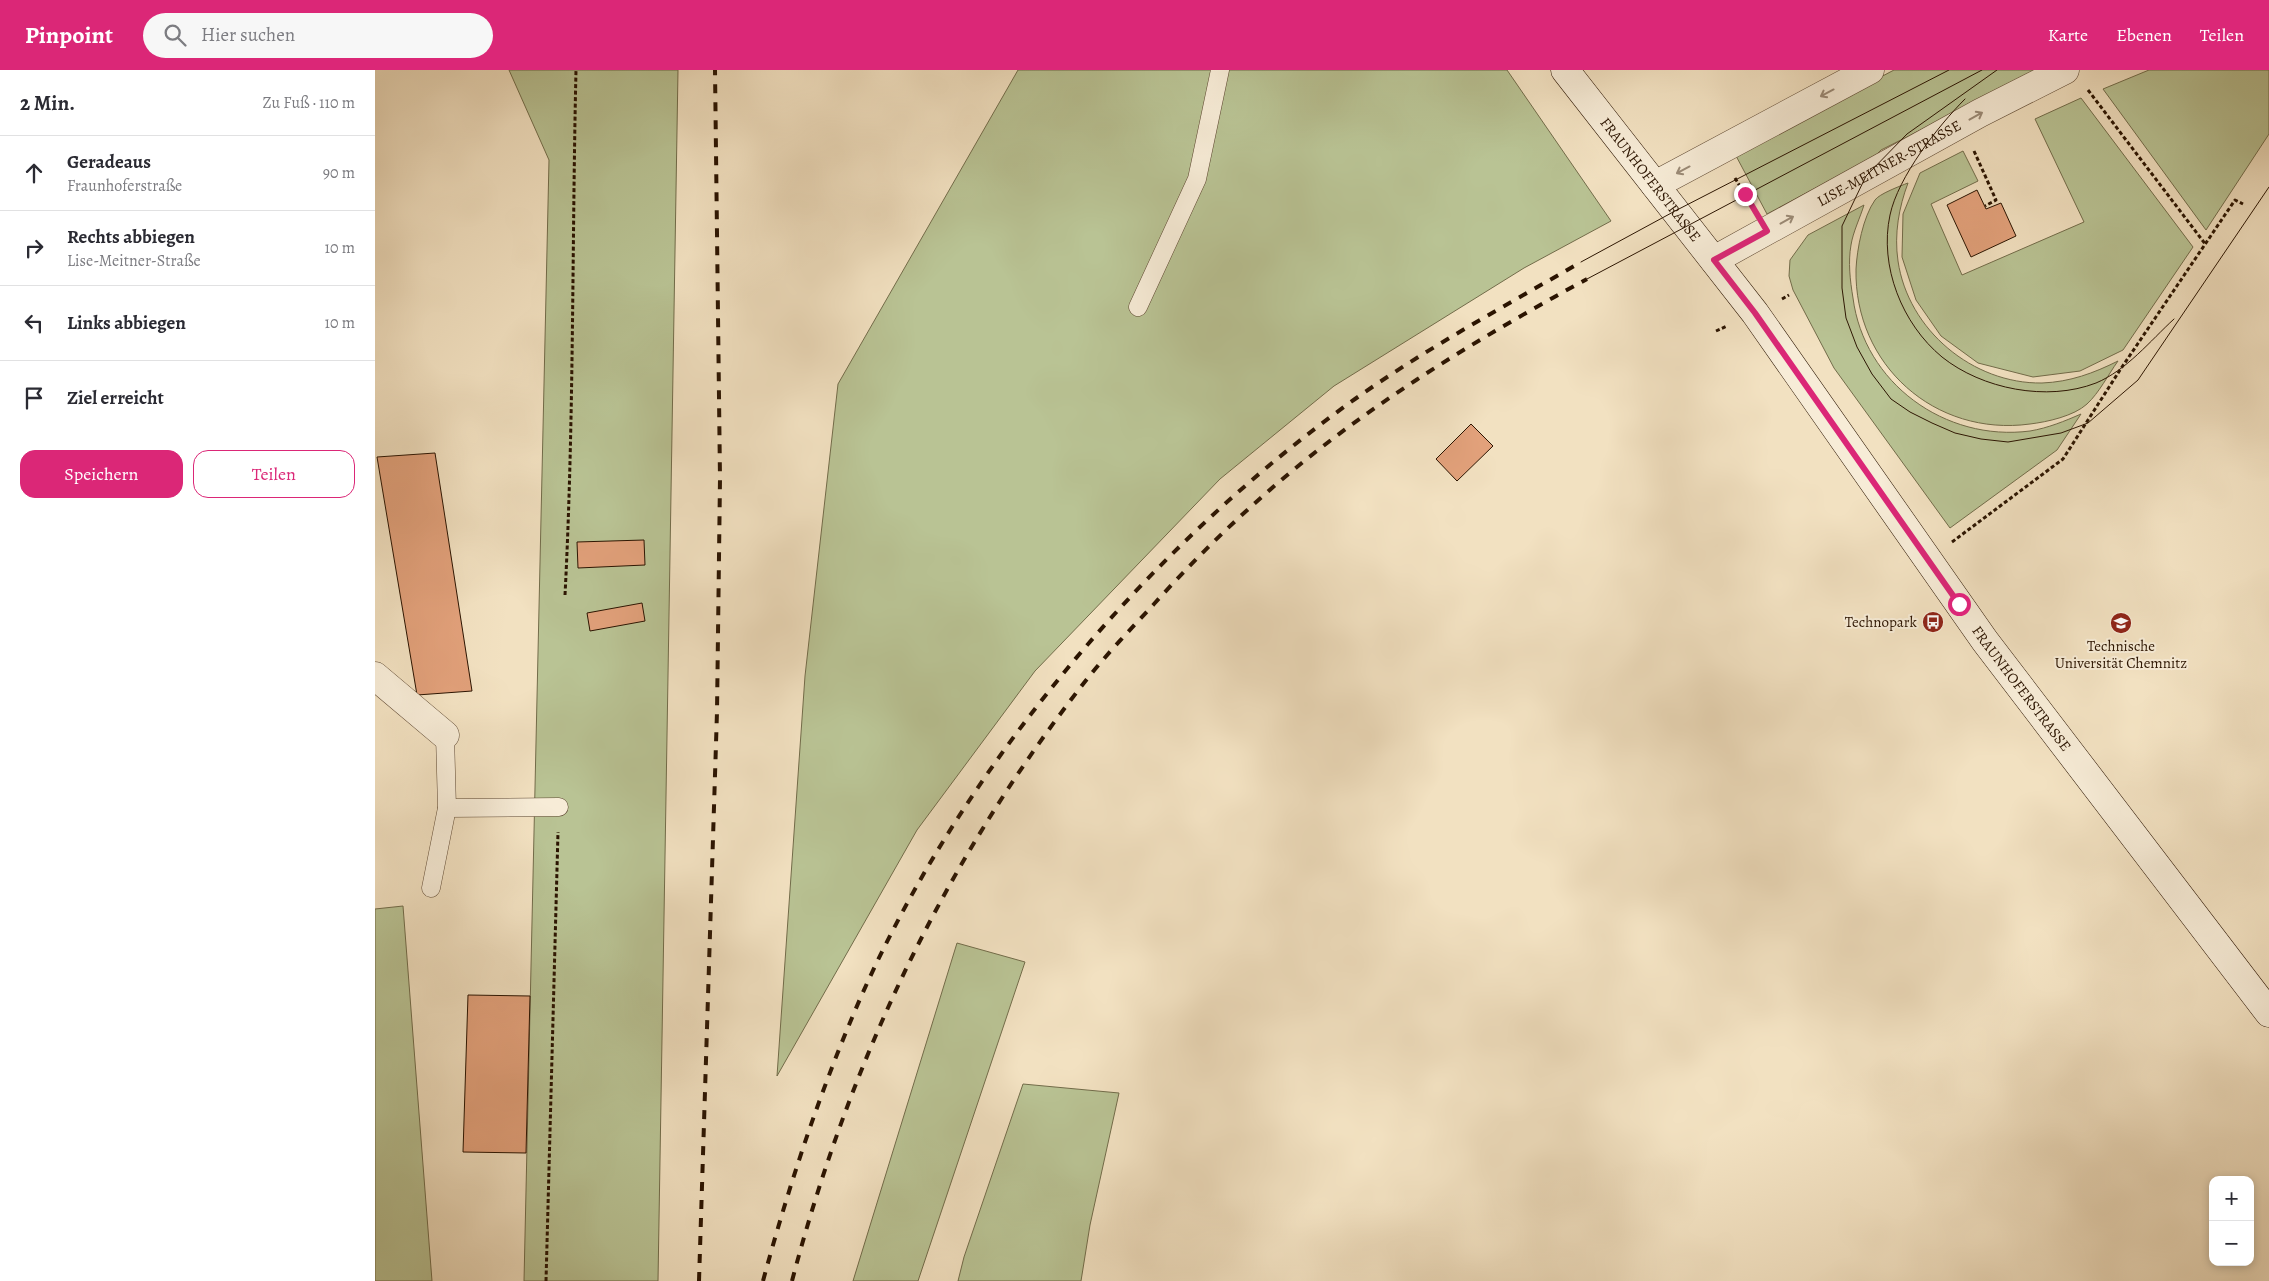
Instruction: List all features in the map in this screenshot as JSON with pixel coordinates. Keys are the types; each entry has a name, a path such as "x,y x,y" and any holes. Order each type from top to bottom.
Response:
{"main road":[{"name":"FRAUNHOFERSTRASSE","path":"1565,70 1755,313 1985,641 2269,1013"},
{"path":"1655,185 1870,70"},
{"name":"LISE-MEITNER-STRASSE","path":"1714,260 1972,118 2065,70"},
{"path":"375,676 445,735"}],"lane":[{"path":"1138,307 1197,179 1220,70"},
{"path":"431,888 447,808 445,735"},
{"path":"447,808 559,807"}],"path":[{"path":"565,595 571,468 576,70"},
{"path":"2087,89 2206,245"},
{"path":"1970,142 1996,200 1985,206"},
{"path":"1719,151 1767,231"},
{"path":"1951,542 2063,459 2120,370 2235,200 2243,204"},
{"path":"546,1281 559,807"}],"green space":[{"path":"509,70 678,70 658,1281 524,1281 549,160"},
{"path":"1018,70 1507,70 1611,221 1524,268 1334,386 1220,479 1035,671 917,830 777,1076 805,676 838,384"},
{"path":"1894,70 2040,70 1881,150 1874,157 1767,214 1735,154"},
{"path":"2149,70 2269,70 2269,134 2206,230 2103,89"},
{"path":"2081,98 2193,247 2123,350 2080,371 2033,377 1978,363 1941,336 1916,300 1902,257 1903,214 1920,173 1963,151 1978,181 1931,204 1962,275 2084,222 2035,119"},
{"path":"1908,183 1898,221 1898,261 1904,286 1915,309 1930,330 1948,348 1969,363 1992,374 2016,381 2042,383 2062,381 2091,373 2118,361 2091,400 2082,408 2052,420 2030,424 1995,425 1962,419 1933,406 1907,387 1885,364 1869,336 1859,304 1856,269 1858,252 1861,233 1867,215 1875,200 1885,193"},
{"path":"1864,205 1853,235 1850,251 1853,298 1860,329 1873,356 1891,380 1914,401 1940,416 1968,427 1998,432 2030,431 2063,422 2081,414 2057,450 1950,528 1834,368 1793,290 1789,276 1790,260 1808,235"},
{"path":"403,906 432,1281 375,1281 375,909"},
{"path":"957,943 1025,962 918,1281 853,1281"},
{"path":"1023,1084 1119,1093 1090,1225 1081,1281 958,1281 964,1257"}],"building":[{"path":"1977,190 1986,209 2001,203 2016,236 1971,257 1947,205"},
{"path":"1471,424 1493,446 1457,481 1436,459"},
{"path":"435,453 472,691 417,695 377,457"},
{"path":"644,540 645,565 578,568 577,542"},
{"path":"642,603 645,621 590,631 587,613"},
{"path":"468,995 530,996 526,1153 463,1152"}],"tram line":[{"path":"1581,262 1675,211 1949,70"},
{"path":"1587,279 1982,70"},
{"path":"1997,70 1907,134 1866,176 1842,226 1842,288 1846,318 1857,347 1872,374 1891,399 1910,412 1955,433 1981,439 2008,442 2061,433 2088,423 2138,380 2269,187"},
{"path":"1965,99 1943,123 1910,169 1894,200 1887,234 1891,274 1897,293 1915,328 1928,344 1958,368 1995,384 2036,392 2077,389 2096,383 2118,371 2174,319"}],"railway":[{"path":"699,1281 717,712 720,479 715,70"},
{"path":"763,1281 783,1209 832,1068 860,999 902,913 951,828 1007,746 1069,667 1135,592 1205,522 1279,457 1382,380 1581,262"},
{"path":"792,1281 815,1201 842,1122 872,1045 906,970 943,897 985,825 1030,756 1088,677 1207,548 1303,462 1405,387 1513,320 1587,279"}],"place":[{"name":"Technopark","path":"1933,622"},
{"name":"Technische Universität Chemnitz","path":"2121,623"}],"route":[{"path":"1745,194 1767,231 1714,260 1755,313 1959,604"}]}
